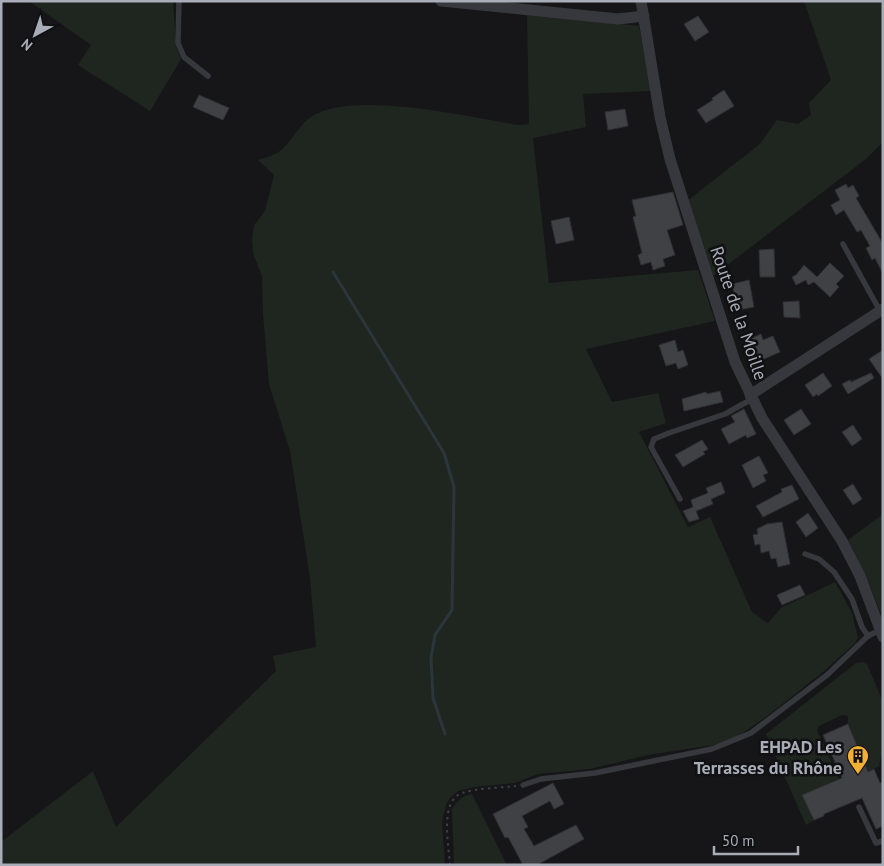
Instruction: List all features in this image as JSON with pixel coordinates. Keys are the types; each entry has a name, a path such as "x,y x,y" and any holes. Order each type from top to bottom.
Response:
{"street":[{"path":"441,1 618,19 644,16"},
{"name":"Route de la Moille","path":"641,1 660,117 670,159 735,362 762,418 842,541 860,576 881,634"},
{"path":"751,397 881,310"}],"lane":[{"path":"179,1 178,43 184,57 208,76"},
{"path":"843,244 881,310"},
{"path":"680,498 652,447 654,439 669,432 725,414 751,397"},
{"path":"804,554 819,559 834,572 852,599 862,627 868,636"},
{"path":"523,785 541,778 595,773 712,749 751,733 827,675 868,636 881,634"},
{"path":"859,807 876,843 883,841"}],"path":[{"path":"450,865 448,811 454,798 462,793 471,791 523,785"}],"shaded area":[{"path":"29,1 173,1 176,46 181,59 150,111 78,65 91,45"},
{"path":"804,1 883,1 883,142 866,159 713,276 687,201 760,144 777,120 798,124 811,115 809,103 831,80"},
{"path":"527,14 639,26 651,91 583,94 586,127 533,138 549,283 698,270 715,321 586,349 612,402 658,393 666,423 639,432 688,527 710,517 752,612 768,623 781,608 835,582 852,613 858,638 855,643 824,671 770,714 734,739 713,745 648,755 590,769 538,774 515,783 474,787 458,791 450,798 446,805 442,821 445,865 1,865 1,842 93,771 116,827 276,671 273,656 316,647 310,578 290,451 269,384 262,276 253,253 254,225 265,211 274,175 258,160 275,154 287,145 304,123 314,115 333,108 358,105 414,108 518,125 529,124"},
{"path":"883,514 883,619 848,540"},
{"path":"862,662 867,664 883,702 883,756 879,766 868,772 848,724 848,716 842,715 819,726 817,730 839,779 803,795 814,820 806,825 766,734 856,663"},
{"path":"472,794 507,865 454,865 452,809 460,799"}],"building":[{"path":"698,16 709,32 695,41 684,24"},
{"path":"724,90 734,106 706,123 697,110"},
{"path":"199,95 229,108 223,120 193,107"},
{"path":"625,109 628,126 608,130 605,112"},
{"path":"846,184 848,188 853,185 859,196 856,198 883,244 883,274 875,258 872,260 866,248 870,246 861,230 857,232 844,210 836,215 831,205 840,200 835,190"},
{"path":"673,192 683,225 667,230 675,255 663,259 665,266 653,270 651,262 641,265 638,255 642,253 633,217 636,216 632,200"},
{"path":"569,217 574,240 556,244 551,221"},
{"path":"774,249 775,277 760,277 759,250"},
{"path":"830,263 844,276 836,284 839,287 830,297 814,282 808,285 806,280 796,285 792,277 804,265 817,277"},
{"path":"749,280 754,307 738,310 732,284"},
{"path":"799,301 800,318 784,317 783,302"},
{"path":"761,334 763,340 773,336 780,352 755,363 745,341"},
{"path":"675,340 678,352 683,350 688,365 678,369 676,363 666,366 659,345"},
{"path":"883,350 883,379 869,359"},
{"path":"823,373 832,386 818,396 817,394 813,397 805,385"},
{"path":"871,373 874,378 848,394 842,384"},
{"path":"720,391 723,402 684,411 682,399 706,392 707,394"},
{"path":"744,409 756,434 747,438 746,435 729,444 721,429 735,422 731,416"},
{"path":"801,409 811,424 794,435 784,420"},
{"path":"853,425 862,439 852,446 842,432"},
{"path":"702,440 708,449 703,452 705,454 683,467 675,455"},
{"path":"759,456 768,473 763,475 766,481 753,488 742,465"},
{"path":"721,482 725,493 711,499 713,504 696,511 699,519 689,522 683,511 693,507 691,500 708,493 706,488"},
{"path":"853,484 862,499 853,505 843,490"},
{"path":"792,485 799,499 763,517 756,506 782,492 781,489"},
{"path":"808,513 818,528 806,537 796,522"},
{"path":"782,522 790,564 778,567 776,558 771,559 769,551 761,553 760,544 755,545 753,535 758,534 757,529 767,524"},
{"path":"800,585 805,595 782,605 777,595"},
{"name":"EHPAD Les Terrasses du Rhône","path":"848,724 868,772 874,769 880,783 883,782 883,826 876,829 862,798 814,820 802,795 842,778 823,735"},
{"path":"553,783 564,804 554,809 550,801 522,816 528,827 524,829 534,846 576,825 584,839 537,865 523,865 508,837 505,838 493,814"}],"waterway":[{"path":"333,272 444,453 454,487 452,610 435,635 431,658 433,698 445,734"}],"place":[{"name":"EHPAD Les Terrasses du Rhône","path":"858,775"}]}
